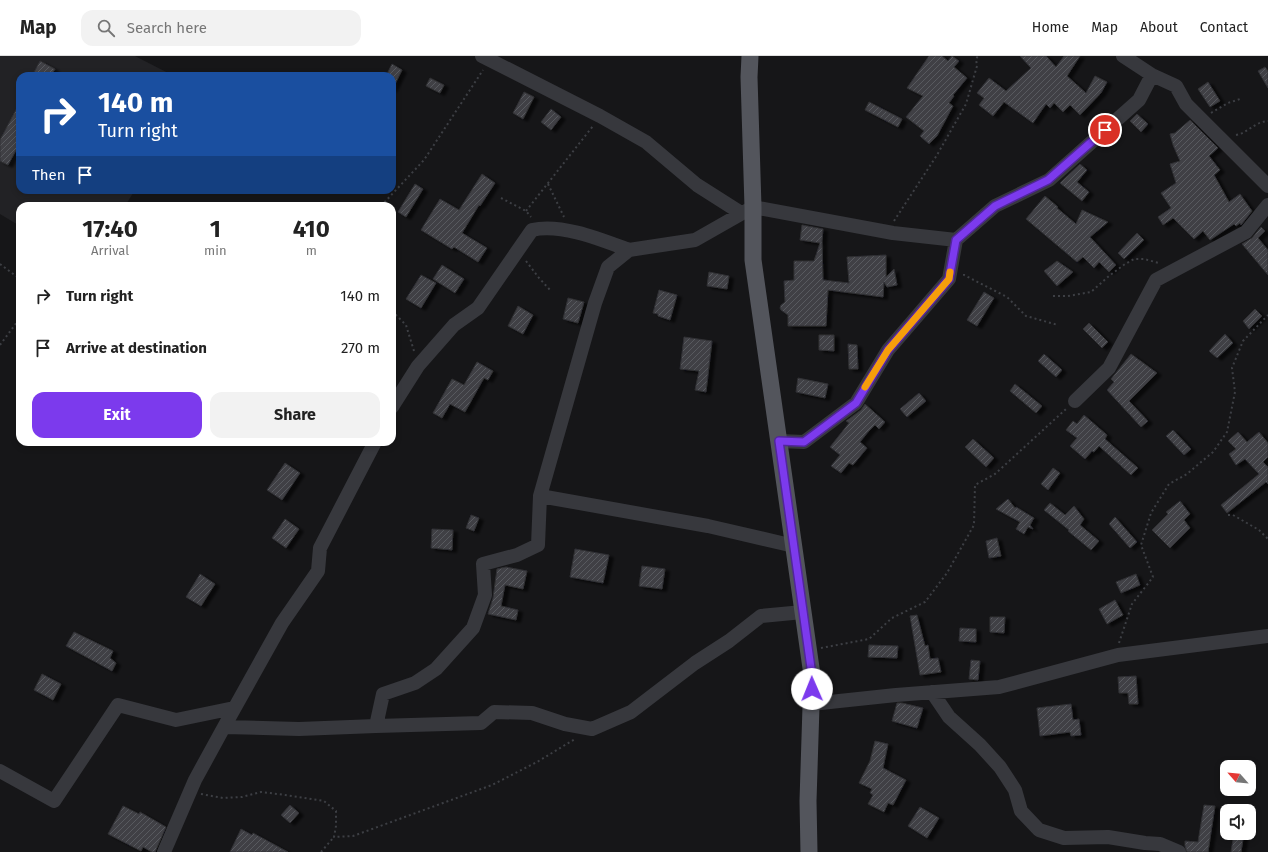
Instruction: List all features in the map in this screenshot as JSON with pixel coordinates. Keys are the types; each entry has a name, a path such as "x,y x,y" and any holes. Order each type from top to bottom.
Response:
{"main road":[{"path":"750,56 747,210 812,675 808,801 809,852"}],"street":[{"path":"1123,56 1152,75 1176,86 1186,104 1268,186"},
{"path":"486,58 600,116 646,142 697,185 747,210 887,232 956,240"},
{"path":"779,441 804,442 856,403 888,350 949,279 956,240 995,206 1048,180 1139,100 1152,75"},
{"path":"1075,400 1110,368 1156,280 1246,232 1268,205"},
{"path":"396,401 418,366 454,325 478,308 532,230 542,228 572,232 597,238 629,250 695,240 747,210"},
{"path":"376,726 383,694 415,683 436,669 473,628 485,594 483,564 517,555 538,545 540,496 595,303 608,267 629,250"},
{"path":"164,852 190,792 234,708 282,623 318,571 320,548 373,446"},
{"path":"540,496 708,526 794,546"},
{"path":"224,727 299,729 481,723 494,712 532,713 565,724 592,729 631,712 695,663 729,641 761,616 803,612"},
{"path":"811,704 999,687 1115,656 1268,636"},
{"path":"932,692 949,717 980,745 1000,767 1015,790 1021,811 1039,830 1064,838 1108,837 1160,844 1179,852"},
{"path":"0,771 54,801 118,705 176,720 234,708"}],"path":[{"path":"887,232 937,155 966,104 977,66 976,58 978,56"},
{"path":"396,190 424,160 486,58"},
{"path":"1199,118 1228,103 1240,99"},
{"path":"526,211 590,132 600,116"},
{"path":"1217,135 1237,136 1245,133 1249,128 1261,122 1268,121"},
{"path":"548,184 572,232"},
{"path":"385,202 392,194"},
{"path":"501,198 526,211 542,228"},
{"path":"1053,296 1068,296 1091,292 1109,276 1134,258 1160,263"},
{"path":"526,260 539,278 552,291"},
{"path":"0,264 16,276"},
{"path":"962,268 964,275 1007,297 1026,316 1058,325"},
{"path":"396,314 406,325 418,366"},
{"path":"1115,656 1132,604 1153,576 1141,545 1151,513 1169,484 1187,474 1213,452 1227,432 1235,392 1232,368 1243,341 1268,315"},
{"path":"0,345 16,323"},
{"path":"808,650 869,639 892,618 925,602 947,573 974,525 974,485 995,474 1075,400"},
{"path":"1228,515 1232,515 1259,530 1268,539"},
{"path":"334,837 353,836 492,785 537,762 592,729"},
{"path":"190,792 223,798 242,797 262,792 324,801 336,811 336,826 334,837 321,852"}],"shaded area":[{"path":"0,56 135,56 166,72 16,72 16,194 132,194 128,202 16,202 16,224 0,214"}],"building":[{"path":"929,56 942,56 948,61 952,56 959,61 954,67 967,78 953,95 954,96 949,103 953,106 937,136 929,144 920,136 924,131 906,117 923,96 907,88"},
{"path":"1020,56 1046,56 1056,67 1064,56 1080,56 1067,76 1086,93 1095,76 1107,82 1101,93 1080,115 1070,105 1063,112 1054,103 1050,108 1046,104 1033,123 1004,102 993,116 979,105 984,98 977,93 989,78 1006,91 1031,68"},
{"path":"40,61 55,69 53,72 34,72"},
{"path":"392,64 402,70 396,82 396,72 388,72"},
{"path":"1265,67 1268,71 1268,88 1258,71"},
{"path":"430,78 444,85 440,93 426,86"},
{"path":"1208,82 1220,101 1210,107 1198,89"},
{"path":"524,92 534,97 523,119 513,113"},
{"path":"869,102 902,119 898,127 865,110"},
{"path":"551,109 561,117 551,130 541,122"},
{"path":"16,110 16,150 8,165 0,161 0,140"},
{"path":"1137,114 1148,124 1141,132 1130,121"},
{"path":"1190,120 1218,148 1209,156 1220,170 1214,175 1229,202 1240,194 1252,211 1241,225 1240,223 1236,226 1234,224 1210,240 1203,231 1194,239 1173,218 1163,225 1158,217 1171,208 1161,193 1176,183 1170,164 1180,161 1170,134 1175,133"},
{"path":"1080,164 1087,170 1077,182 1089,192 1082,201 1060,183"},
{"path":"482,174 495,183 480,206 479,205 462,233 487,248 478,262 454,247 452,249 421,230 440,199 459,210"},
{"path":"415,184 423,189 406,217 398,212"},
{"path":"1045,196 1076,224 1082,210 1108,222 1090,237 1116,265 1109,272 1099,262 1094,268 1083,257 1077,262 1026,219"},
{"path":"802,225 823,229 823,280 849,283 847,257 886,255 886,277 894,269 897,285 887,287 884,282 883,297 828,290 826,326 788,326 788,315 780,308 785,302 784,281 794,280 794,261 814,261 820,243 800,240"},
{"path":"1261,227 1265,231 1258,238 1268,250 1268,275 1242,244 1252,238"},
{"path":"1137,233 1144,240 1124,259 1118,253"},
{"path":"1057,261 1073,272 1057,286 1044,271"},
{"path":"442,265 464,279 455,293 433,279"},
{"path":"709,272 729,276 727,289 707,286"},
{"path":"421,275 436,283 421,308 406,299"},
{"path":"659,290 677,295 670,320 653,313"},
{"path":"984,292 994,298 977,326 967,320"},
{"path":"568,298 584,302 578,323 563,319"},
{"path":"518,306 533,315 523,334 508,326"},
{"path":"1255,309 1262,316 1249,329 1243,321"},
{"path":"1089,323 1108,342 1102,348 1083,329"},
{"path":"1225,334 1233,343 1217,358 1209,351"},
{"path":"819,335 834,335 834,351 819,350"},
{"path":"684,337 712,341 706,392 695,390 699,371 680,369"},
{"path":"848,344 857,345 858,369 849,369"},
{"path":"1044,354 1062,370 1056,377 1038,361"},
{"path":"1131,354 1157,373 1129,401 1148,421 1141,427 1107,390 1114,382 1111,379"},
{"path":"477,362 493,371 488,380 484,378 465,412 450,404 442,418 433,413 452,379 464,385"},
{"path":"798,378 828,384 825,398 796,392"},
{"path":"1015,384 1042,406 1036,413 1010,391"},
{"path":"919,393 926,401 907,417 900,409"},
{"path":"865,404 885,422 879,429 875,425 868,432 860,442 867,448 853,465 849,463 841,473 831,466 840,455 830,447 849,423 846,421 861,410"},
{"path":"1084,415 1107,435 1105,439 1138,468 1131,475 1099,446 1085,459 1070,446 1077,438 1066,430 1073,421 1077,424"},
{"path":"1173,430 1191,449 1184,455 1166,436"},
{"path":"1238,432 1247,442 1259,432 1268,443 1268,457 1263,462 1268,467 1268,484 1266,482 1227,513 1221,505 1259,474 1245,459 1236,465 1229,454 1236,449 1228,441"},
{"path":"973,439 994,458 986,467 965,447"},
{"path":"285,463 300,473 282,500 267,490"},
{"path":"1053,468 1060,473 1048,490 1041,484"},
{"path":"1008,499 1015,508 1016,507 1034,518 1030,525 1033,529 1028,527 1024,534 1016,529 1020,522 996,509"},
{"path":"1180,501 1190,514 1184,520 1190,528 1170,548 1152,530 1168,514 1166,512"},
{"path":"1050,503 1065,515 1074,506 1084,519 1080,525 1099,541 1091,550 1044,510"},
{"path":"471,515 479,518 474,531 466,528"},
{"path":"1115,517 1137,542 1130,548 1109,524"},
{"path":"285,519 299,529 286,548 272,538"},
{"path":"432,529 453,530 452,550 431,548"},
{"path":"997,538 1001,556 989,558 986,541"},
{"path":"575,549 609,555 603,583 570,577"},
{"path":"642,566 665,569 662,589 639,586"},
{"path":"506,567 527,571 523,589 505,585 501,606 518,610 516,620 488,614 493,598 497,569"},
{"path":"200,574 215,584 201,606 186,597"},
{"path":"1136,574 1140,585 1121,593 1116,582"},
{"path":"1115,600 1123,615 1107,624 1099,609"},
{"path":"917,615 925,646 928,645 930,659 938,658 941,672 920,675 910,616"},
{"path":"990,617 1005,617 1004,633 990,632"},
{"path":"960,628 976,629 976,642 959,641"},
{"path":"74,632 113,651 110,658 116,663 112,671 66,646"},
{"path":"869,645 898,646 897,658 868,657"},
{"path":"971,660 980,661 978,680 969,679"},
{"path":"42,674 61,684 53,700 34,690"},
{"path":"1136,676 1138,704 1129,704 1128,693 1119,693 1118,677"},
{"path":"897,703 923,708 917,728 892,721"},
{"path":"1071,704 1073,720 1079,719 1081,735 1071,736 1070,732 1040,736 1037,708"},
{"path":"875,741 888,744 883,768 906,780 893,805 888,803 884,812 868,804 873,795 870,793 872,789 859,783 870,761"},
{"path":"290,805 299,813 290,823 281,815"},
{"path":"1204,805 1215,806 1208,852 1187,852 1185,841 1198,842"},
{"path":"123,806 139,814 140,812 166,827 155,852 143,847 141,851 108,834"},
{"path":"920,807 939,818 927,838 908,826"},
{"path":"241,829 252,835 253,833 288,852 230,852"},
{"path":"1233,840 1243,840 1241,852 1231,852"}],"slow traffic":[{"path":"865,387 888,350 949,279 950,272"}],"route":[{"path":"812,689 812,675 779,441 804,442 856,403 888,350 949,279 956,240 995,206 1048,180 1105,130"}]}
